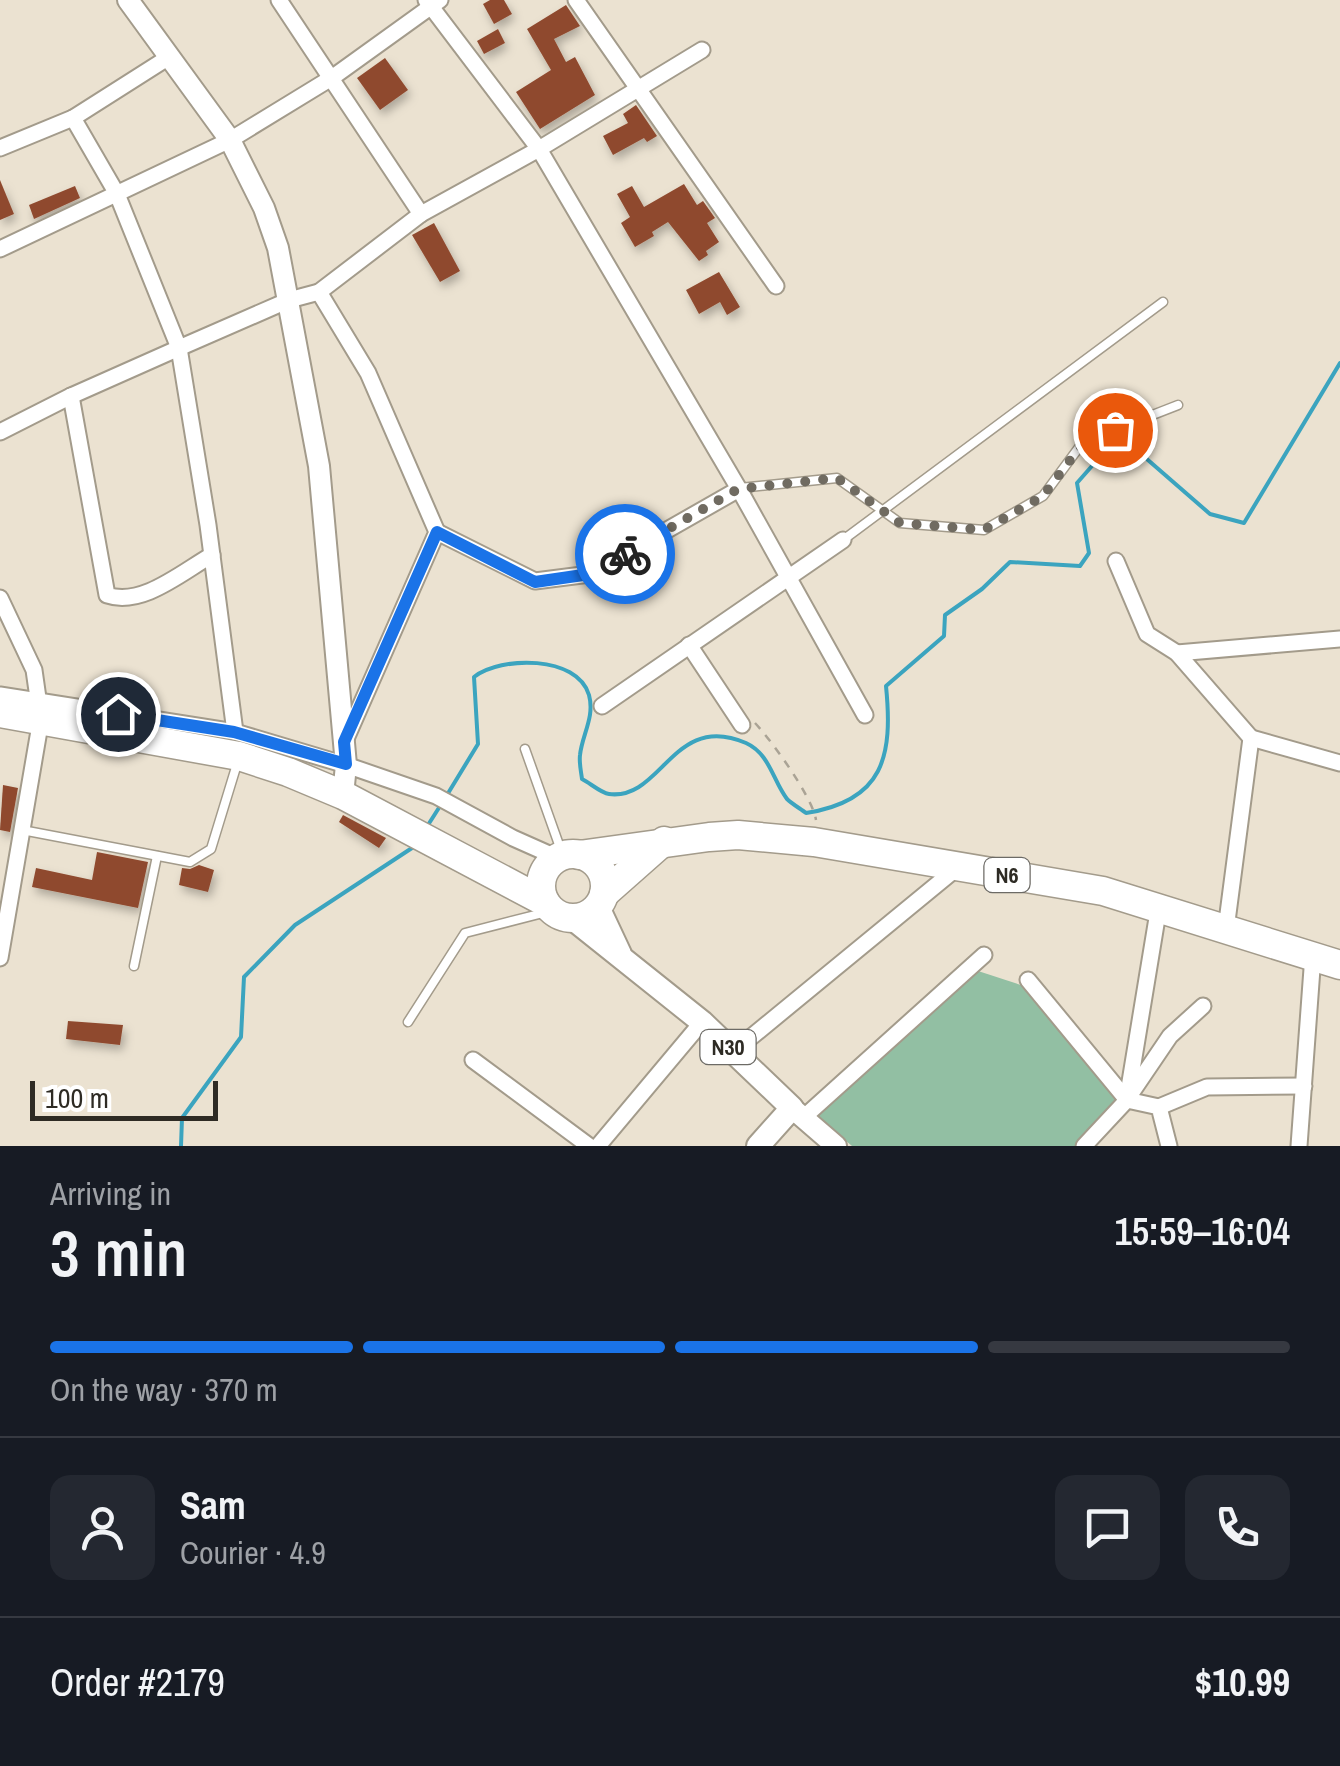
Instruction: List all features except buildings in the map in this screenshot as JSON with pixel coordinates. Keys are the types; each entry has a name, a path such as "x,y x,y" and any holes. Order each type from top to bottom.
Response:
{"highway":[{"name":"N6","path":"0,713 40,710 237,744 288,772 343,794 477,866 574,906"},
{"name":"N6","path":"477,866 562,858 665,840 778,838 1052,880 1158,906 1340,965"},
{"path":"574,906 665,840"},
{"path":"562,858 598,866 604,880 574,906 541,882 562,858"}],"main road":[{"path":"128,0 230,140 264,208 278,248 320,466 346,764 343,794"},
{"name":"N30","path":"574,906 622,957 702,1022 798,1113"},
{"path":"758,1146 798,1113 836,1146"}],"street":[{"path":"279,0 421,214"},
{"path":"576,0 776,286"},
{"path":"0,249 230,140 333,77 432,2 539,149 865,715"},
{"path":"0,432 179,348 289,300 319,292 421,214 539,149 702,50"},
{"path":"0,148 74,118 170,57"},
{"path":"74,118 117,194 179,348 237,744 346,764 436,796 513,838 562,858"},
{"path":"319,292 368,374 437,532 535,582 590,574 738,489"},
{"path":"71,396 106,595 120,600 136,598 212,554"},
{"path":"344,742 437,532"},
{"path":"602,706 843,540"},
{"path":"1116,560 1147,634 1178,654 1251,738 1340,762"},
{"path":"0,598 34,670 40,710 22,830 7,871 0,958"},
{"path":"1178,654 1340,639"},
{"path":"690,645 742,725"},
{"path":"0,695 40,710"},
{"path":"1226,929 1251,738"},
{"path":"733,1052 957,868"},
{"path":"1127,1100 1158,906"},
{"path":"1300,1146 1313,955"},
{"path":"798,1113 984,956"},
{"path":"1028,980 1127,1100 1159,1107 1208,1087 1304,1086"},
{"path":"1084,1146 1127,1100 1170,1036 1204,1006"},
{"path":"598,1146 702,1022"},
{"path":"473,1060 589,1146"},
{"path":"1159,1107 1169,1146"}],"lane":[{"path":"843,540 1163,302"},
{"path":"738,489 837,478 900,523 984,530 1043,496 1084,442 1178,405"},
{"path":"22,830 190,862 212,849 237,744"},
{"path":"525,749 562,858"},
{"path":"134,966 157,856"},
{"path":"408,1022 465,933 574,906"}],"path":[{"path":"742,725 754,722 777,746 804,795 814,804 816,818"}],"green space":[{"path":"975,970 1024,986 1117,1101 1076,1146 852,1146 815,1115"}],"waterway":[{"path":"447,795 478,744 474,677 502,665 537,663 570,672 589,695 589,718 580,755 582,779 606,793 627,793 685,747 701,738 721,736 746,743 761,754 787,799 806,813 852,798 878,771 884,754 886,686 944,636 945,615 982,589 1010,562 1080,566 1089,553 1077,483 1106,450 1133,447 1210,514 1244,523 1340,363"},
{"path":"428,825 442,803"},
{"path":"181,1146 182,1118 241,1037 244,977 295,925 415,846"}],"way so far":[{"path":"625,554 738,489 837,478 900,523 984,530 1043,496 1084,442 1115,430"}],"route":[{"path":"118,714 234,732 346,764 344,742 437,532 535,582 590,574 625,554"}]}
